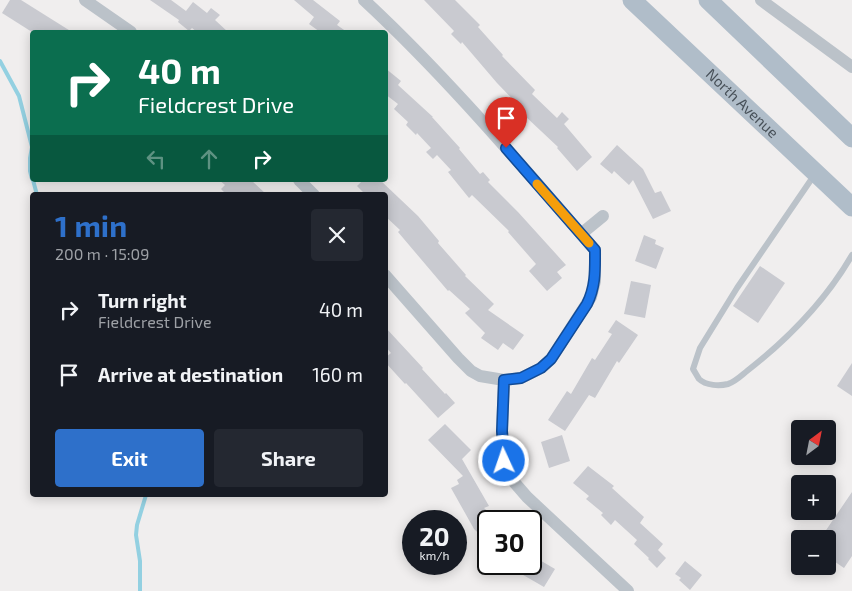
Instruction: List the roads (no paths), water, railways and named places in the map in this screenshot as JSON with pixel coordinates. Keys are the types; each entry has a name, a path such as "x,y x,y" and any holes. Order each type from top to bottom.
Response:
{"main road":[{"name":"North Avenue","path":"632,0 852,207"},
{"path":"708,0 852,138"}],"street":[{"path":"85,0 128,30"},
{"path":"364,0 472,109 595,250 595,281 587,304 551,359 541,368 521,378 504,380 480,376 471,370 458,358 388,277"},
{"path":"761,0 852,67"},
{"path":"301,182 311,192"},
{"path":"581,234 603,216"},
{"path":"504,380 502,431 504,461 514,482 527,497 628,591"}],"lane":[{"path":"815,173 737,288 700,348 693,369 700,380 717,385 730,384 765,357 809,314 842,272 852,255"}],"waterway":[{"path":"0,61 19,96 30,139"},
{"path":"30,158 30,171"},
{"path":"34,182 36,192"},
{"path":"140,591 140,561 136,535 145,497"}]}
